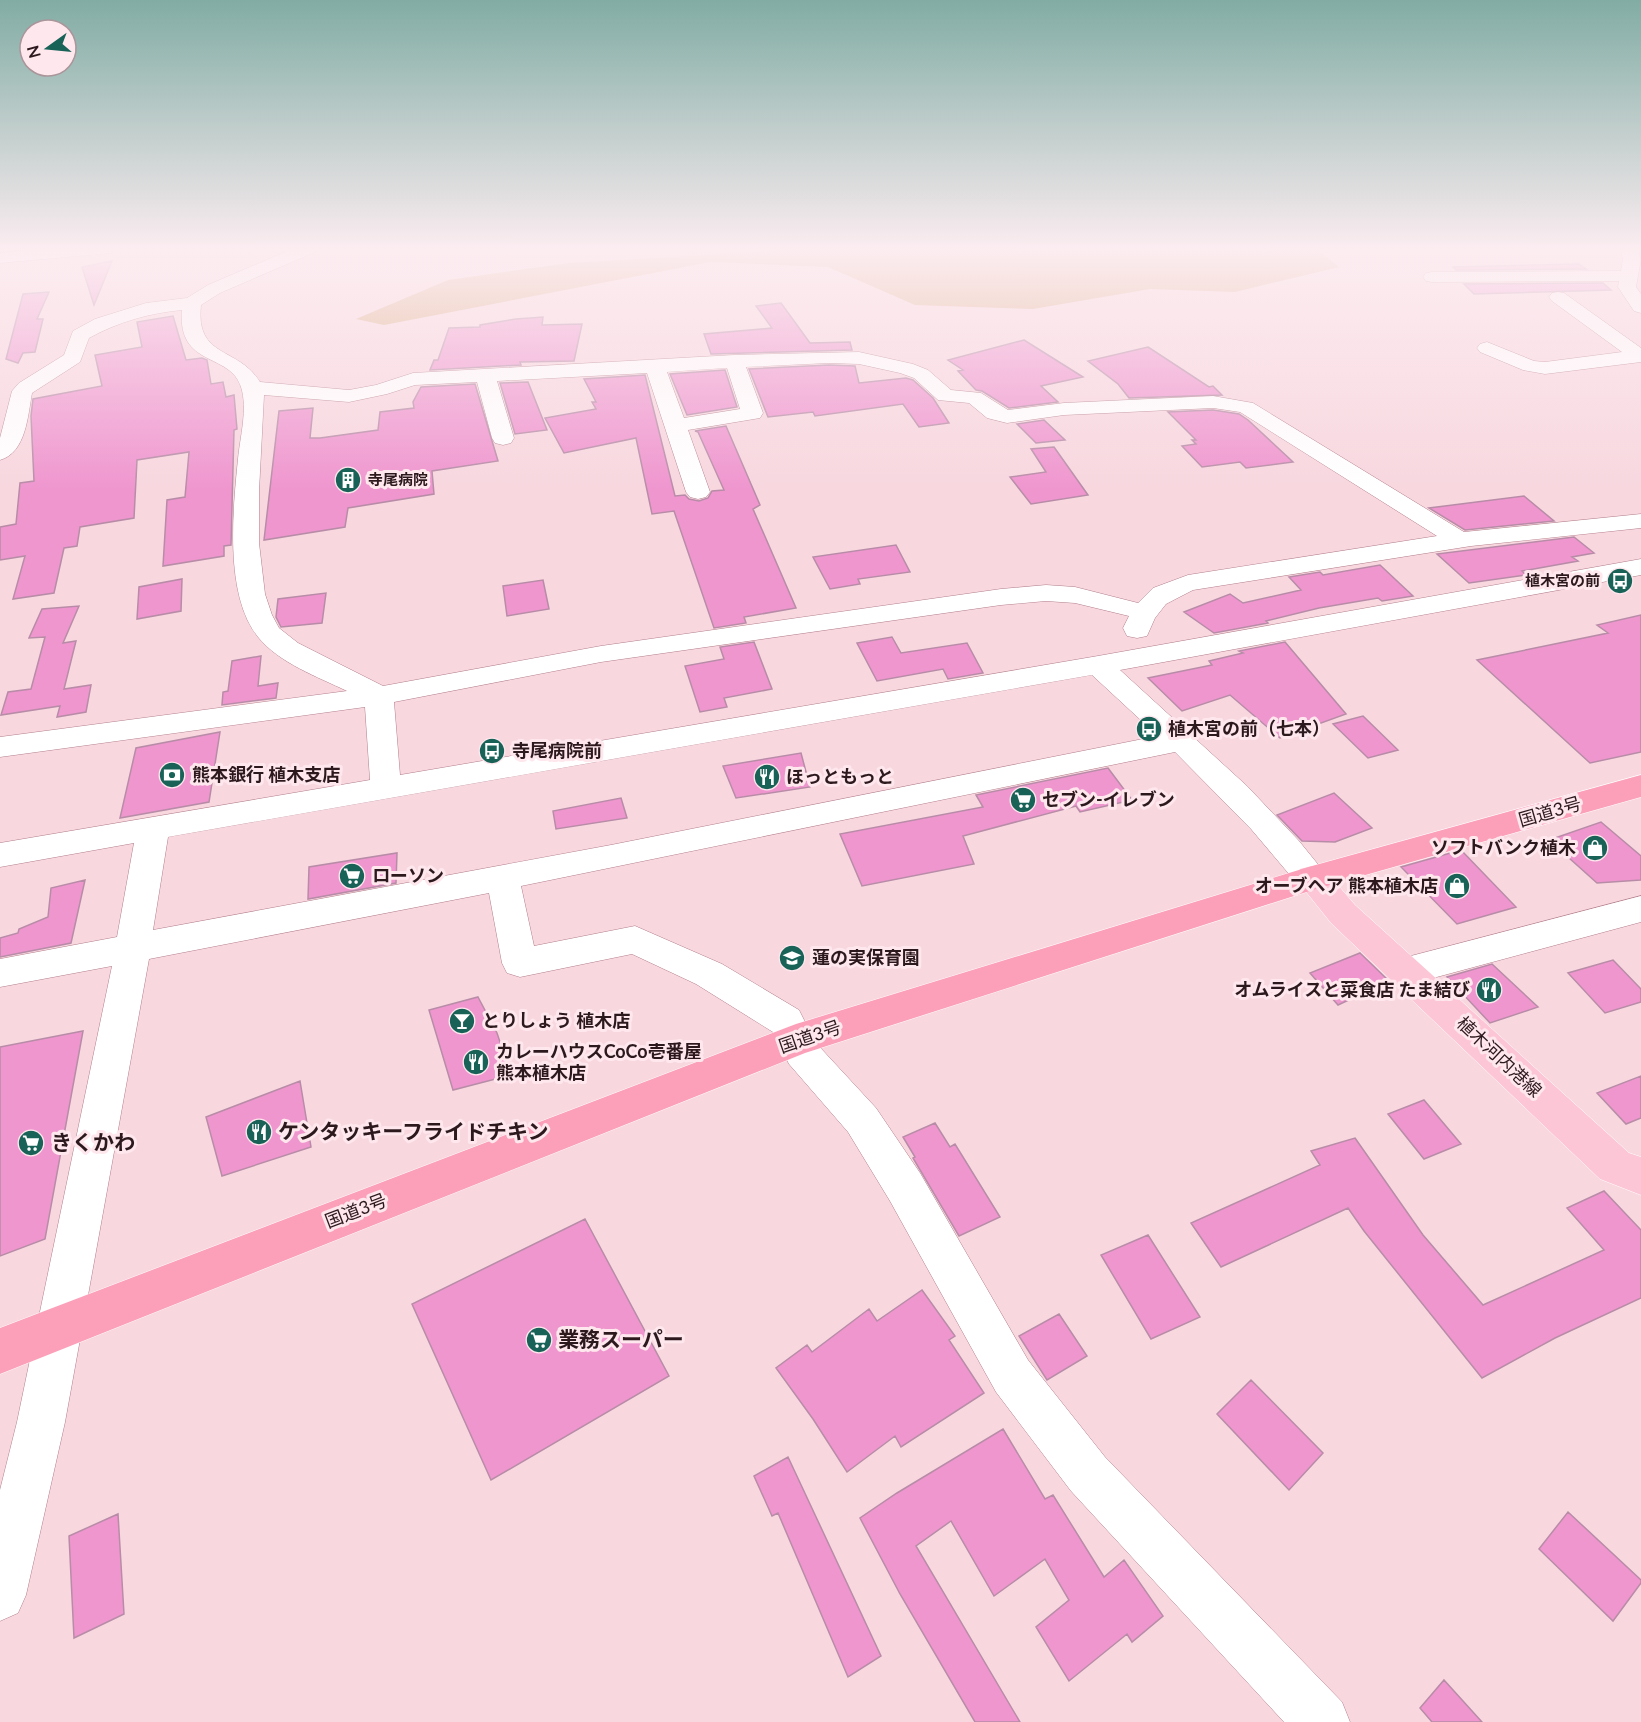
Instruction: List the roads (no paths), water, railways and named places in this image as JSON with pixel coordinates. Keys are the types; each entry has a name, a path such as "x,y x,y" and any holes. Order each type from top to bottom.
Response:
{"highway":[{"name":"国道3号","path":"0,1351 58,1326 796,1040 1312,878 1641,786"}],"main road":[{"name":"植木河内港線","path":"1312,878 1343,914 1632,1178"}],"street":[{"path":"0,453 13,436 22,391 73,358 80,335 91,328"},
{"path":"193,328 196,341 208,352 243,374 252,388 252,432 245,524 251,577 259,618 269,633 289,648 379,696"},
{"path":"1602,328 1640,356"},
{"path":"1487,348 1530,366 1545,368 1640,356"},
{"path":"252,388 349,396 380,390 413,379 829,357 885,362 921,374 945,396 974,398 995,413 1007,417 1064,409 1213,402 1236,404 1246,407 1459,539"},
{"path":"675,426 752,413 734,361"},
{"path":"655,365 698,492"},
{"path":"485,375 503,438"},
{"path":"1098,665 1138,642 1140,635 1136,628 1147,606 1166,590 1188,583 1459,539 1563,526 1641,521"},
{"path":"0,855 1098,665 1641,567"},
{"path":"0,747 379,696 601,654 1001,597 1046,593 1075,595 1144,612"},
{"path":"1098,665 1181,741 1279,838 1312,878"},
{"path":"379,696 386,788"},
{"path":"0,973 503,878 1181,741"},
{"path":"0,1595 41,1422 133,948 153,829"},
{"path":"503,878 519,963 634,940 709,974 786,1022 802,1053 862,1120 905,1187 1012,1376 1088,1474 1322,1722"},
{"path":"1407,971 1641,909"}],"place":[{"name":"寺尾病院","path":"348,480"},
{"name":"植木宮の前","path":"1620,581"},
{"name":"植木宮の前（七本）","path":"1149,729"},
{"name":"寺尾病院前","path":"492,751"},
{"name":"熊本銀行 植木支店","path":"172,775"},
{"name":"ほっともっと","path":"767,777"},
{"name":"セブン-イレブン","path":"1023,800"},
{"name":"ソフトバンク植木","path":"1595,848"},
{"name":"ローソン","path":"352,876"},
{"name":"オーブヘア 熊本植木店","path":"1457,886"},
{"name":"蓮の実保育園","path":"792,958"},
{"name":"オムライスと菜食店 たま結び","path":"1489,990"},
{"name":"とりしょう 植木店","path":"462,1021"},
{"name":"カレーハウスCoCo壱番屋 熊本植木店","path":"476,1062"},
{"name":"ケンタッキーフライドチキン","path":"259,1132"},
{"name":"きくかわ","path":"31,1143"},
{"name":"業務スーパー","path":"539,1340"}]}
